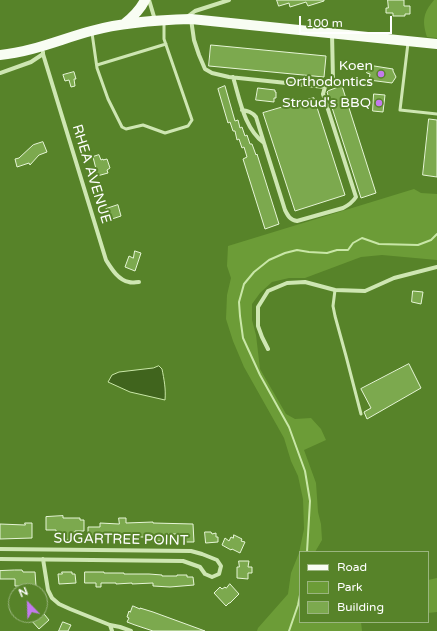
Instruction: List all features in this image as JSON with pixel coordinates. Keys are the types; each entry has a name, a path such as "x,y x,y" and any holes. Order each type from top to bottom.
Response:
{"main road":[{"path":"124,24 139,11 145,0"},
{"path":"0,55 22,51 43,50 92,31 114,25 159,20 189,19 437,44"}],"street":[{"path":"149,0 159,20"},
{"path":"229,0 195,11 189,19 194,40 205,69 223,76 325,86"},
{"path":"242,110 254,113 256,117 287,216 297,221 349,206 356,197 323,94 325,86 333,80 332,33"},
{"path":"0,72 32,62 43,50"},
{"name":"RHEA AVENUE","path":"43,50 106,260 119,277 129,282 138,282"},
{"path":"233,77 243,114 258,139 264,143"},
{"path":"268,349 258,326 258,307 268,291 287,284 305,282 335,290 365,291 394,278 437,267"},
{"name":"SUGARTREE POINT","path":"0,549 191,551 217,560 221,566 219,574 212,577 205,574 200,567 183,561 0,559"},
{"path":"43,559 48,590 52,598 59,604 110,625 131,631"},
{"path":"110,625 112,631"}],"lane":[{"path":"92,31 97,65 108,99 122,127 126,129 143,125 165,133 188,126 192,120 164,39 159,20"},
{"path":"408,42 400,110 437,114"},
{"path":"97,65 166,44"},
{"path":"335,290 333,306 335,316 361,414"}],"green space":[{"path":"434,0 437,0 437,38 427,37 424,26 424,17"},
{"path":"414,189 421,193 437,194 437,260 382,255 361,257 305,278 289,278 272,282 260,293 252,304 252,320 256,335 260,369 286,414 295,419 311,418 321,429 326,440 304,450 316,483 318,512 321,524 322,540 316,551 299,551 304,529 303,499 298,476 291,461 284,438 244,367 226,319 227,295 231,278 227,266 228,246"},
{"path":"299,553 299,623 361,623 362,631 257,631 288,594 291,573"},
{"path":"437,578 437,612 429,613 429,580"}],"shaded area":[{"path":"159,366 162,369 165,400 130,392 108,382 112,375 119,372"}],"building":[{"path":"277,0 324,1 308,6 306,2 290,7 289,3 279,6"},
{"path":"388,0 404,0 404,6 410,6 410,14 405,14 405,16 393,16 393,13 386,13 386,8 388,8"},
{"path":"211,45 326,56 324,77 209,66"},
{"name":"Koen Orthodontics","path":"368,65 393,69 396,77 392,83 369,80 370,74 367,73"},
{"path":"74,72 76,79 74,79 75,86 71,87 69,80 65,81 63,75"},
{"path":"225,86 235,121 238,120 240,128 242,127 245,136 247,135 250,144 252,144 256,155 257,154 279,224 265,229 243,159 247,157 244,147 242,148 239,139 237,140 235,131 233,131 230,122 228,123 218,89"},
{"path":"342,86 376,193 361,198 327,92"},
{"path":"258,88 275,90 276,98 274,98 274,102 256,100"},
{"name":"Stroud's BBQ","path":"374,94 385,95 383,112 373,111"},
{"path":"314,98 345,195 295,211 263,113"},
{"path":"429,119 437,120 437,177 423,175"},
{"path":"43,142 47,152 39,155 30,165 29,163 17,167 15,159 19,158 33,145"},
{"path":"99,155 101,160 107,159 110,168 107,170 108,173 97,176 93,157"},
{"path":"118,205 121,216 109,220 106,209"},
{"path":"135,251 141,253 135,271 125,267 129,256 133,258"},
{"path":"413,291 423,292 421,304 412,302"},
{"path":"409,364 421,388 367,419 364,412 371,408 361,389"},
{"path":"63,516 63,518 80,518 80,520 84,520 84,531 75,531 75,539 56,540 56,530 46,530 46,517"},
{"path":"119,518 126,518 126,523 153,522 193,524 194,542 186,542 186,534 165,534 165,541 145,541 145,537 129,537 129,541 122,541 122,537 116,536 101,536 101,538 88,539 88,527 100,527 100,523 119,524"},
{"path":"25,523 32,523 32,538 0,539 0,524 25,525"},
{"path":"205,532 211,532 212,534 216,533 218,542 206,543"},
{"path":"234,535 242,539 241,541 245,542 240,553 222,545 225,538 229,541"},
{"path":"239,561 249,561 248,567 252,567 252,573 248,573 248,579 237,578 237,567 239,567"},
{"path":"22,570 23,572 35,572 36,583 15,583 15,579 0,579 0,571"},
{"path":"62,572 72,572 72,574 75,574 76,583 59,584 58,574 62,574"},
{"path":"85,572 149,574 162,576 187,575 187,577 193,577 194,585 170,587 153,586 153,583 101,583 101,587 96,587 96,583 85,583"},
{"path":"230,584 239,594 226,606 214,593 220,587 222,589 225,587 226,588"},
{"path":"133,606 205,631 153,631 135,625 127,622 129,618 127,617 129,611 130,612"},
{"path":"63,622 71,625 68,631 59,631"},
{"path":"34,623 46,623 39,629"}],"waterway":[{"path":"307,551 310,501 305,471 289,427 260,375 243,338 239,302 244,284 254,272 269,260 285,253 297,250 327,253 337,250 348,250 353,243 362,238 379,244 418,245 431,240 437,234"},
{"path":"289,631 299,600"}],"place":[{"name":"Koen Orthodontics","path":"381,74"},
{"name":"Stroud's BBQ","path":"379,103"}]}
